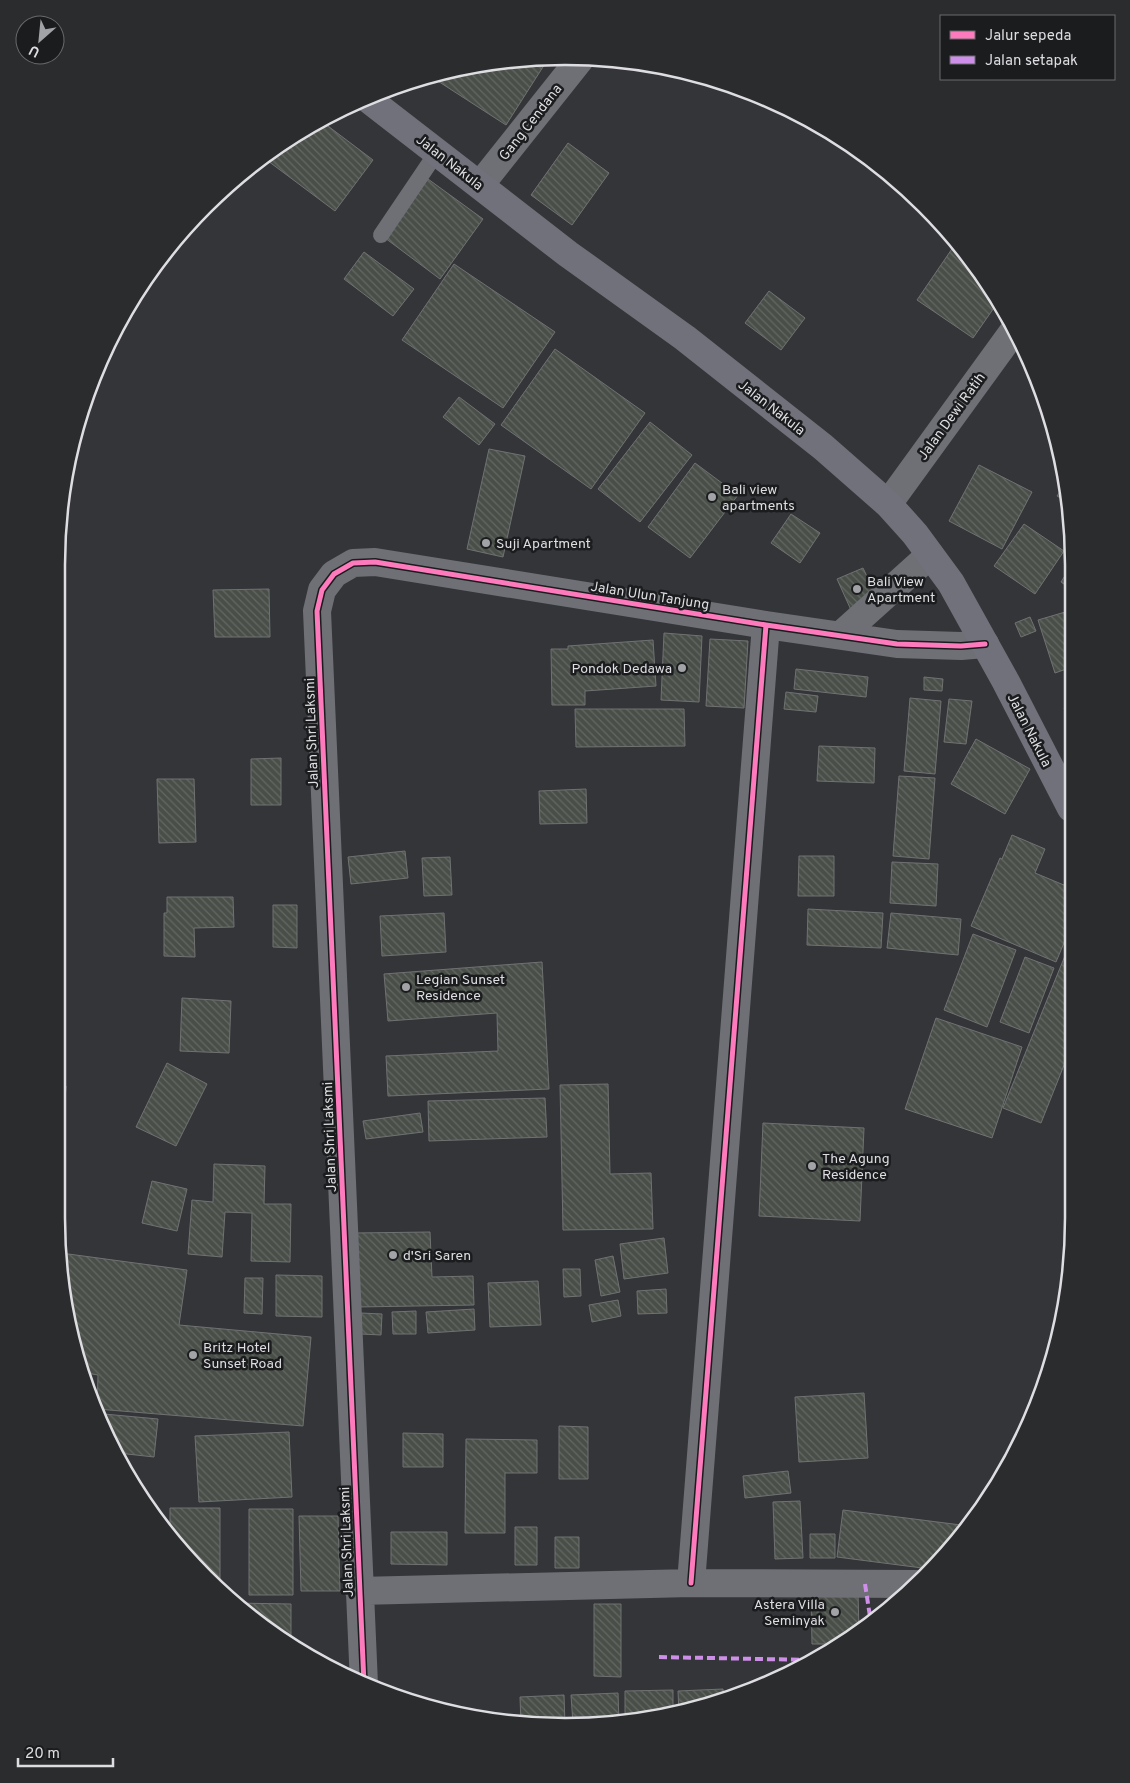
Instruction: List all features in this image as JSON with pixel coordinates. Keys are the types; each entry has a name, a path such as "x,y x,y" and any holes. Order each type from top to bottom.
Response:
{"main road":[{"name":"Jalan Nakula","path":"374,103 568,254 685,338 822,447 888,504 915,534 951,583 1065,795"}],"street":[{"name":"Gang Cendana","path":"480,185 575,65"},
{"name":"Jalan Dewi Ratih","path":"888,504 1009,337"},
{"path":"841,635 930,555"},
{"name":"Jalan Ulun Tanjung","path":"322,590 334,574 353,563 374,562 766,625 897,644 944,646 985,644"},
{"name":"Jalan Shri Laksmi","path":"322,590 317,611 364,1675"},
{"path":"691,1583 766,625"},
{"path":"359,1591 691,1583 906,1584"}],"lane":[{"path":"381,235 437,152"}],"building":[{"path":"544,66 506,125 438,81 500,69"},
{"path":"327,126 373,160 335,211 269,162 287,149"},
{"path":"568,143 609,173 572,225 531,195"},
{"path":"428,179 483,219 440,279 385,238"},
{"path":"952,249 981,287 994,308 973,338 917,300"},
{"path":"364,252 414,289 393,316 344,279"},
{"path":"454,264 555,332 503,408 402,340"},
{"path":"769,291 805,318 781,350 745,323"},
{"path":"555,349 645,413 591,489 501,425"},
{"path":"459,397 495,424 479,445 443,417"},
{"path":"650,422 692,455 640,522 598,489"},
{"path":"489,449 525,456 503,557 467,549"},
{"path":"695,463 738,495 690,558 648,527"},
{"path":"979,465 1032,492 1002,549 949,521"},
{"path":"791,514 820,533 800,563 771,543"},
{"path":"1024,524 1064,551 1035,594 994,566"},
{"name":"Bali View Apartment","path":"863,568 877,598 851,610 837,579"},
{"path":"1065,576 1065,585 1061,582"},
{"path":"269,589 270,637 215,637 213,590"},
{"path":"1065,612 1065,669 1055,673 1038,620"},
{"path":"1030,617 1036,631 1021,637 1015,623"},
{"name":"Pondok Dedawa","path":"664,633 702,636 699,702 661,700"},
{"path":"710,639 748,641 744,708 706,706"},
{"path":"653,640 656,686 585,691 585,705 552,705 551,649"},
{"path":"796,669 868,677 866,697 794,689"},
{"path":"924,677 943,679 942,691 924,690"},
{"path":"786,692 818,696 816,712 784,709"},
{"path":"910,698 941,701 935,774 904,771"},
{"path":"949,699 972,701 966,744 944,742"},
{"path":"575,709 684,709 685,746 576,747"},
{"path":"976,739 1030,769 1005,814 951,784"},
{"path":"819,746 875,748 874,783 817,781"},
{"path":"281,758 281,805 251,805 251,759"},
{"path":"899,776 935,778 929,859 893,856"},
{"path":"157,779 194,779 196,842 159,843"},
{"path":"586,789 587,823 540,824 539,791"},
{"path":"1012,835 1045,849 1035,873 1065,886 1065,940 1056,962 971,926 1000,858 1002,859"},
{"path":"405,851 408,878 351,884 348,857"},
{"path":"799,856 834,856 834,896 798,896"},
{"path":"450,857 452,895 424,896 422,858"},
{"path":"892,862 938,864 936,906 890,903"},
{"path":"167,897 233,897 234,927 194,928 195,957 164,956 164,913 167,913"},
{"path":"273,905 297,905 297,948 273,947"},
{"path":"808,909 883,913 881,948 807,945"},
{"path":"444,913 446,952 382,956 380,916"},
{"path":"891,913 961,919 958,955 887,948"},
{"path":"973,934 1016,950 987,1027 944,1010"},
{"path":"1065,956 1065,1063 1041,1123 1003,1108"},
{"path":"1025,957 1054,968 1029,1033 1000,1022"},
{"path":"542,962 549,1089 388,1096 386,1056 498,1051 497,1013 388,1021 384,974"},
{"path":"182,998 231,1001 229,1053 180,1051"},
{"path":"936,1018 1022,1047 992,1138 905,1109"},
{"path":"167,1063 207,1084 176,1146 136,1127"},
{"path":"608,1084 610,1174 651,1173 653,1229 563,1230 560,1085"},
{"path":"545,1098 547,1137 429,1141 428,1101"},
{"path":"420,1113 423,1132 366,1139 363,1121"},
{"name":"The Agung Residence","path":"763,1123 864,1128 860,1221 759,1216"},
{"path":"214,1164 265,1166 264,1204 291,1204 290,1262 251,1261 252,1213 225,1212 222,1257 188,1254 192,1200 213,1202"},
{"path":"152,1181 187,1189 177,1231 142,1223"},
{"name":"d'Sri Saren","path":"430,1232 432,1277 473,1276 474,1305 357,1307 355,1233"},
{"path":"664,1238 668,1273 624,1279 620,1244"},
{"name":"Britz Hotel Sunset Road","path":"66,1254 187,1270 179,1325 311,1337 303,1426 103,1410 97,1394 98,1375 90,1374 82,1347 69,1283"},
{"path":"613,1256 620,1292 601,1296 595,1260"},
{"path":"563,1269 580,1269 581,1296 564,1297"},
{"path":"276,1275 322,1276 322,1317 276,1316"},
{"path":"245,1278 263,1278 262,1314 244,1313"},
{"path":"538,1281 541,1325 490,1327 488,1283"},
{"path":"666,1289 667,1313 638,1314 637,1291"},
{"path":"618,1300 621,1316 592,1322 589,1305"},
{"path":"474,1309 475,1330 428,1333 426,1312"},
{"path":"416,1311 416,1334 393,1334 392,1312"},
{"path":"361,1313 382,1314 381,1335 361,1334"},
{"path":"864,1393 868,1458 799,1462 795,1397"},
{"path":"105,1414 158,1419 154,1457 125,1454"},
{"path":"559,1426 588,1427 588,1479 559,1479"},
{"path":"289,1432 292,1497 199,1502 195,1436"},
{"path":"403,1433 443,1434 443,1467 403,1467"},
{"path":"466,1439 537,1440 537,1473 505,1473 505,1533 465,1533"},
{"path":"788,1471 791,1493 745,1498 743,1476"},
{"path":"800,1501 803,1558 775,1559 773,1502"},
{"path":"170,1508 220,1508 220,1580 189,1548 170,1524"},
{"path":"249,1509 293,1509 293,1595 249,1595"},
{"path":"843,1510 960,1525 923,1568 837,1557"},
{"path":"299,1516 338,1516 340,1591 301,1591"},
{"path":"515,1527 537,1527 537,1565 515,1565"},
{"path":"391,1532 447,1532 447,1565 391,1564"},
{"path":"810,1534 835,1534 835,1558 810,1558"},
{"path":"555,1537 579,1537 579,1568 555,1568"},
{"name":"Astera Villa Seminyak","path":"858,1592 859,1622 827,1644 812,1644 811,1593"},
{"path":"246,1603 291,1604 291,1636"},
{"path":"594,1604 621,1604 621,1677 594,1676"},
{"path":"723,1689 723,1692 679,1704 678,1691"},
{"path":"673,1690 673,1706 625,1714 625,1691"},
{"path":"618,1693 619,1715 573,1718 571,1695"},
{"path":"564,1695 565,1718 521,1716 520,1697"}],"marked path":[{"path":"865,1584 870,1614"},
{"path":"659,1657 798,1660"}],"cycle path":[{"path":"364,1675 317,611 322,590 334,574 353,563 375,562 766,625 897,644 961,646 985,644"},
{"path":"691,1583 766,625"}],"place":[{"name":"Bali view apartments","path":"712,497"},
{"name":"Suji Apartment","path":"486,543"},
{"name":"Bali View Apartment","path":"857,589"},
{"name":"Pondok Dedawa","path":"682,668"},
{"name":"Legian Sunset Residence","path":"406,987"},
{"name":"The Agung Residence","path":"812,1166"},
{"name":"d'Sri Saren","path":"393,1255"},
{"name":"Britz Hotel Sunset Road","path":"193,1355"},
{"name":"Astera Villa Seminyak","path":"835,1612"}]}
